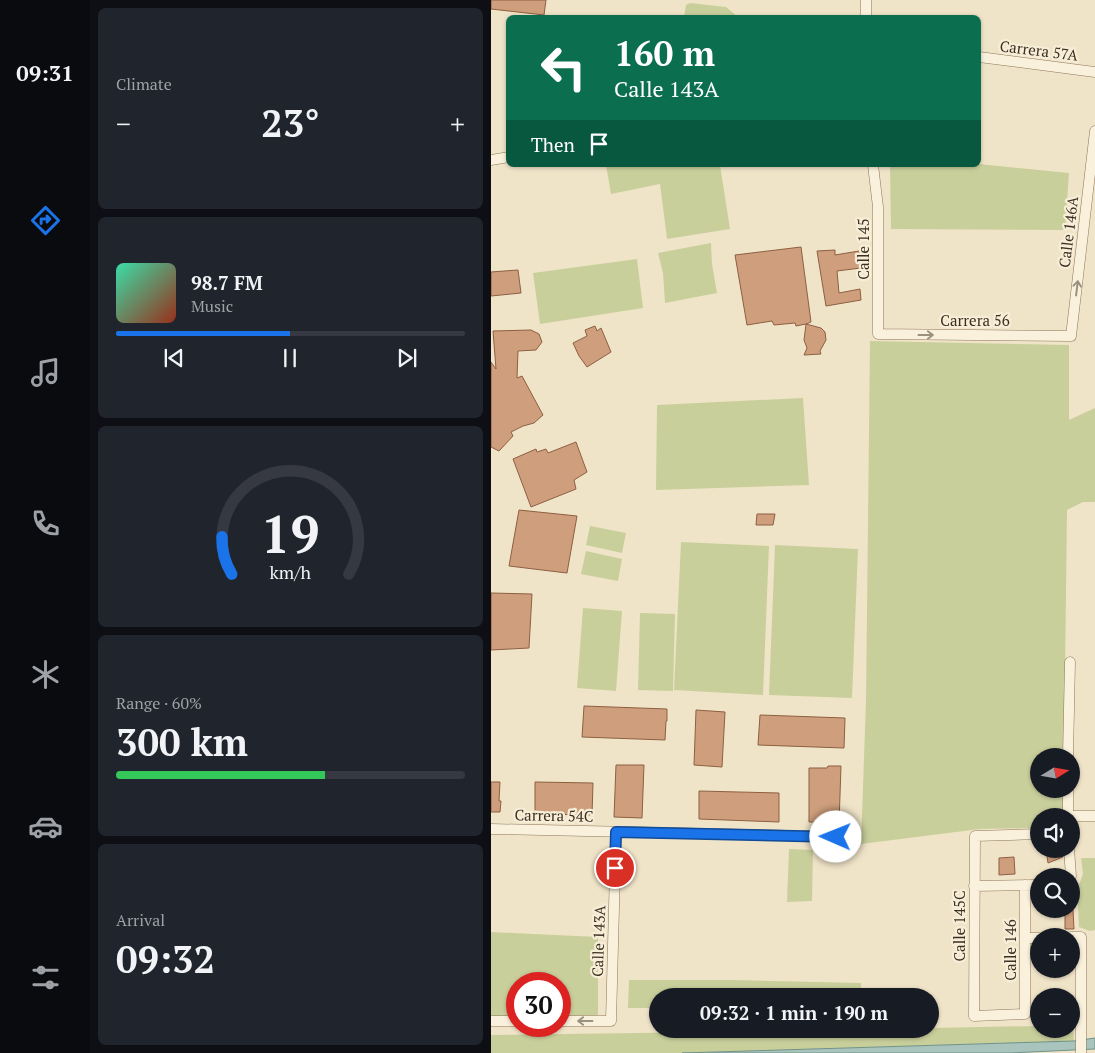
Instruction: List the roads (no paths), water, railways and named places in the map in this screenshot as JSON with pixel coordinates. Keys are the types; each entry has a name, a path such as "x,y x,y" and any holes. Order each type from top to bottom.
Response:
{"street":[{"path":"866,0 866,15"},
{"name":"Carrera 57A","path":"981,57 1095,72"},
{"name":"Calle 146A","path":"1071,336 1095,131"},
{"path":"491,160 506,158"},
{"name":"Calle 145","path":"873,167 878,207 878,334"},
{"name":"Carrera 56","path":"878,334 1071,336"},
{"path":"1068,748 1070,662"},
{"path":"1080,816 1095,816"},
{"name":"Carrera 54C","path":"491,829 856,838"},
{"name":"Calle 143A","path":"571,1021 611,1021 616,832"},
{"name":"Calle 145C","path":"1025,1014 974,1016 975,836 1030,834"},
{"name":"Calle 146","path":"1025,885 1025,1014"},
{"path":"974,886 1030,885"},
{"path":"1025,938 1030,938"},
{"path":"1078,978 1081,1053"},
{"path":"491,1021 506,1021"}],"water":[{"path":"1095,1038 1095,1049 1009,1053 682,1053 1074,1041"}]}
